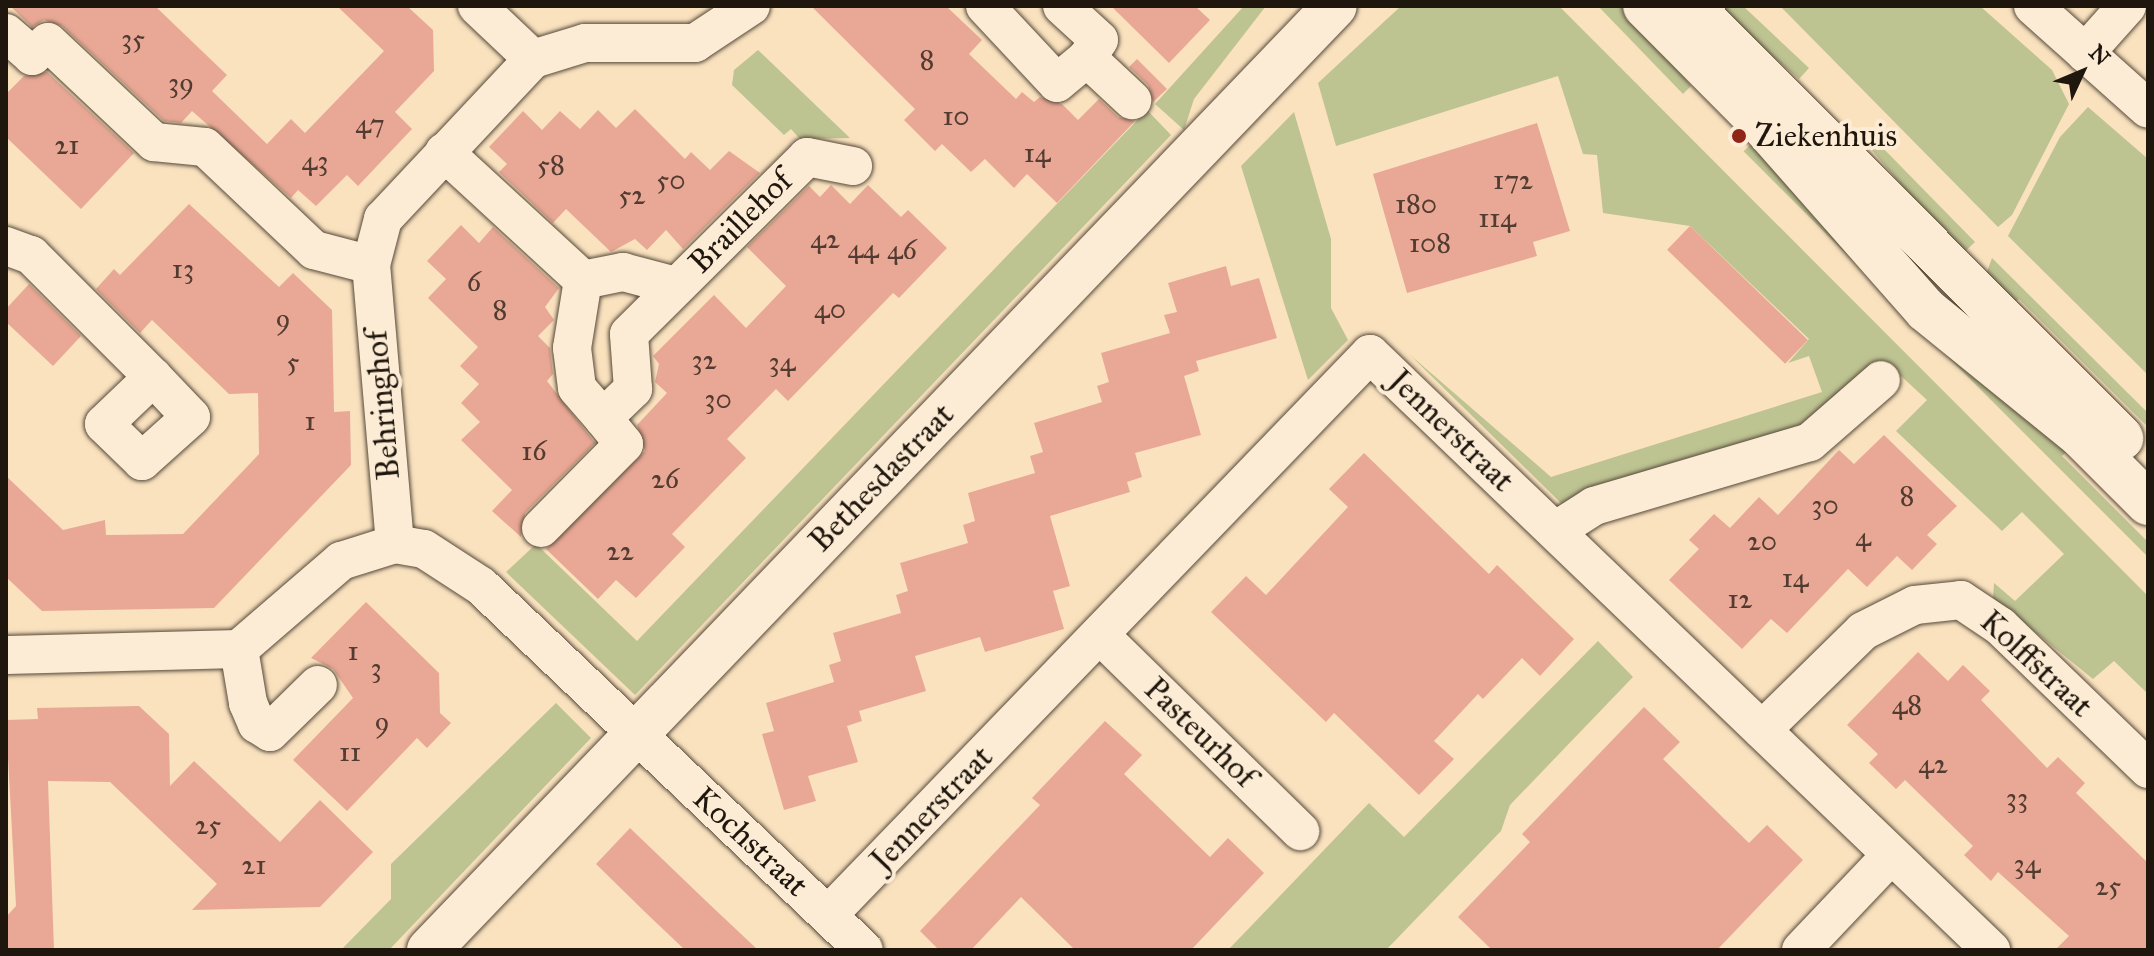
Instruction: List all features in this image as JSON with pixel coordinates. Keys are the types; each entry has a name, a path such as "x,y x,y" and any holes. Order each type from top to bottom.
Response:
{"street":[{"path":"477,6 533,59"},
{"name":"Behringhof","path":"395,544 371,265 383,219 533,59 585,43 695,43 751,6"},
{"path":"985,6 1057,83 1087,58 1099,40 1062,6"},
{"name":"Bethesdastraat","path":"429,950 1335,6"},
{"path":"1645,6 1762,124 1926,310 2081,436 2148,503"},
{"path":"1691,6 2148,465"},
{"path":"2033,6 2148,109"},
{"path":"2085,53 2127,6"},
{"path":"6,33 32,56 48,42 154,142 205,147 314,250 371,265"},
{"path":"1087,58 1132,100"},
{"path":"444,152 583,280 572,348 577,388 624,444 541,528"},
{"name":"Braillehof","path":"603,418 633,389 629,334 676,286 807,157 853,166"},
{"path":"6,246 31,255 153,377"},
{"name":"Braillehof","path":"583,280 623,272 676,286"},
{"name":"Jennerstraat","path":"828,915 1101,636 1370,354 1991,950"},
{"path":"1555,531 1594,506 1810,442 1881,380"},
{"path":"6,655 239,649 341,561 395,544"},
{"name":"Kochstraat","path":"395,544 424,549 481,586 864,950"},
{"name":"Kolffstraat","path":"1762,730 1863,631 1915,605 1961,600 2000,626 2148,769"},
{"name":"Pasteurhof","path":"1101,636 1300,831"},
{"path":"239,649 248,703 257,724 270,732 318,685"},
{"path":"1801,950 1891,855"}],"green space":[{"path":"1244,6 1266,6 1194,99 1184,130 1155,104"},
{"path":"1401,6 1559,6 2148,596 2148,694 2114,661 2093,679 1993,598 1994,583 2015,601 2064,554 2022,512 2002,531 1896,431 1927,400 1888,364 1801,437 1562,504 1409,354 1551,477 1822,392 1809,356 1788,363 1809,339 1690,226 1603,213 1597,155 1583,154 1558,76 1336,146 1318,83"},
{"path":"1598,6 1627,6 1691,86 1683,94"},
{"path":"1715,6 1743,6 1809,68 1799,79"},
{"path":"1780,6 1980,6 2052,70 2069,104 2012,215 1998,227"},
{"path":"758,50 850,138 800,139 791,129 784,135 732,85 734,70"},
{"path":"2088,107 2148,159 2148,375 2008,236 2060,137"},
{"path":"1147,110 1171,135 635,695 506,572 536,544 637,641"},
{"path":"1294,112 1331,239 1331,308 1348,340 1308,380 1241,166"},
{"path":"1877,142 1975,242 1961,255 1870,148"},
{"path":"1750,145 1918,313 1912,320 1744,151"},
{"path":"1992,258 2148,413 2148,427 2019,299 2009,306 1985,277"},
{"path":"1920,329 2073,445 2062,456 2148,542 2148,557"},
{"path":"1598,641 1633,677 1510,805 1501,831 1386,950 1228,950 1369,803 1404,837"},
{"path":"556,703 591,738 389,950 341,950 391,899 391,864"}],"building":[{"path":"10,6 155,6 227,75 212,91 267,144 291,119 305,133 384,51 337,6 407,6 433,30 434,71 395,112 412,129 358,186 347,175 316,206 298,190 291,198 192,111 181,123 164,121 62,26 44,20 32,27"},
{"path":"811,6 946,6 982,40 969,54 1016,99 1022,92 1034,102 1040,97 1062,104 1078,120 1099,99 1118,117 1135,121 1057,203 1027,174 1014,188 985,159 971,172 942,144 935,151 904,120 915,109"},
{"path":"1111,6 1195,6 1210,20 1169,63"},
{"path":"1137,59 1167,89 1153,102 1148,85 1129,67"},
{"path":"47,72 134,153 81,209 6,137 6,94 24,76"},
{"path":"635,109 685,159 691,152 710,170 729,151 760,173 683,249 666,230 647,250 635,239 611,252 566,209 553,223 499,172 507,164 489,147 523,111 542,130 560,111 580,129 598,110 616,128"},
{"path":"1537,123 1570,231 1533,242 1537,256 1407,293 1373,174"},
{"path":"831,185 850,204 868,185 901,217 908,210 947,248 899,298 893,293 788,401 776,389 727,439 746,458 672,534 685,547 636,598 616,580 598,599 546,549 645,451 637,425 667,393 655,382 659,364 653,356 714,295 746,328 786,286 747,247 809,186 820,197"},
{"path":"189,204 279,287 293,273 332,310 334,412 350,411 351,465 214,608 42,611 6,577 6,476 63,530 105,520 106,535 183,534 259,454 258,393 229,394 152,320 140,333 96,289 114,269 120,275"},
{"path":"461,225 479,243 493,227 559,288 545,307 554,320 538,336 550,348 553,374 547,381 595,443 525,513 521,537 492,511 512,490 461,440 480,422 461,403 479,384 460,366 478,347 428,298 446,279 427,261"},
{"path":"1690,226 1808,340 1785,364 1667,250"},
{"path":"1226,266 1231,286 1259,278 1277,338 1196,361 1199,371 1184,376 1201,435 1135,453 1142,477 1127,482 1130,492 1050,516 1070,586 1053,591 1064,629 985,652 980,637 915,656 926,691 859,711 862,721 847,726 858,762 808,776 816,801 784,810 762,734 774,731 766,703 834,682 829,665 841,661 833,633 901,613 896,595 908,591 900,563 968,543 963,525 975,521 968,493 1035,473 1030,456 1043,452 1034,423 1102,402 1097,386 1109,382 1101,353 1170,333 1164,315 1177,312 1168,283"},
{"path":"29,284 81,336 53,366 6,322 6,309"},
{"path":"1884,435 1957,506 1927,535 1937,544 1912,570 1897,556 1867,587 1848,569 1787,633 1771,619 1742,649 1669,580 1699,549 1689,540 1714,514 1730,528 1759,497 1778,515 1839,450 1854,464"},
{"path":"1364,453 1489,574 1497,565 1574,639 1540,676 1522,658 1483,699 1478,694 1434,741 1454,759 1419,795 1334,713 1326,722 1211,612 1246,576 1266,595 1348,507 1329,489"},
{"path":"366,602 439,673 440,713 451,723 427,748 417,738 347,811 293,760 353,698 333,669 311,658"},
{"path":"1918,652 1948,681 1963,665 1990,691 1981,700 2047,768 2058,757 2085,783 2076,793 2148,863 2148,950 2055,950 2069,936 1998,872 1991,881 1964,855 1973,846 1905,780 1896,789 1869,763 1878,754 1847,725"},
{"path":"139,706 169,734 170,786 194,761 280,842 320,800 373,852 320,907 192,910 217,884 110,782 48,781 54,950 6,950 6,917 16,906 6,720 38,719 37,708"},
{"path":"1644,707 1680,742 1663,759 1749,843 1767,825 1803,860 1717,950 1492,950 1458,917 1530,842 1522,834"},
{"path":"1105,721 1142,755 1124,774 1210,857 1228,838 1264,873 1191,950 1075,950 1021,897 971,950 939,950 920,931 1040,805 1032,798"},
{"path":"630,828 758,950 685,950 646,913 596,864"}],"place":[{"name":"Ziekenhuis","path":"1739,136"}]}
